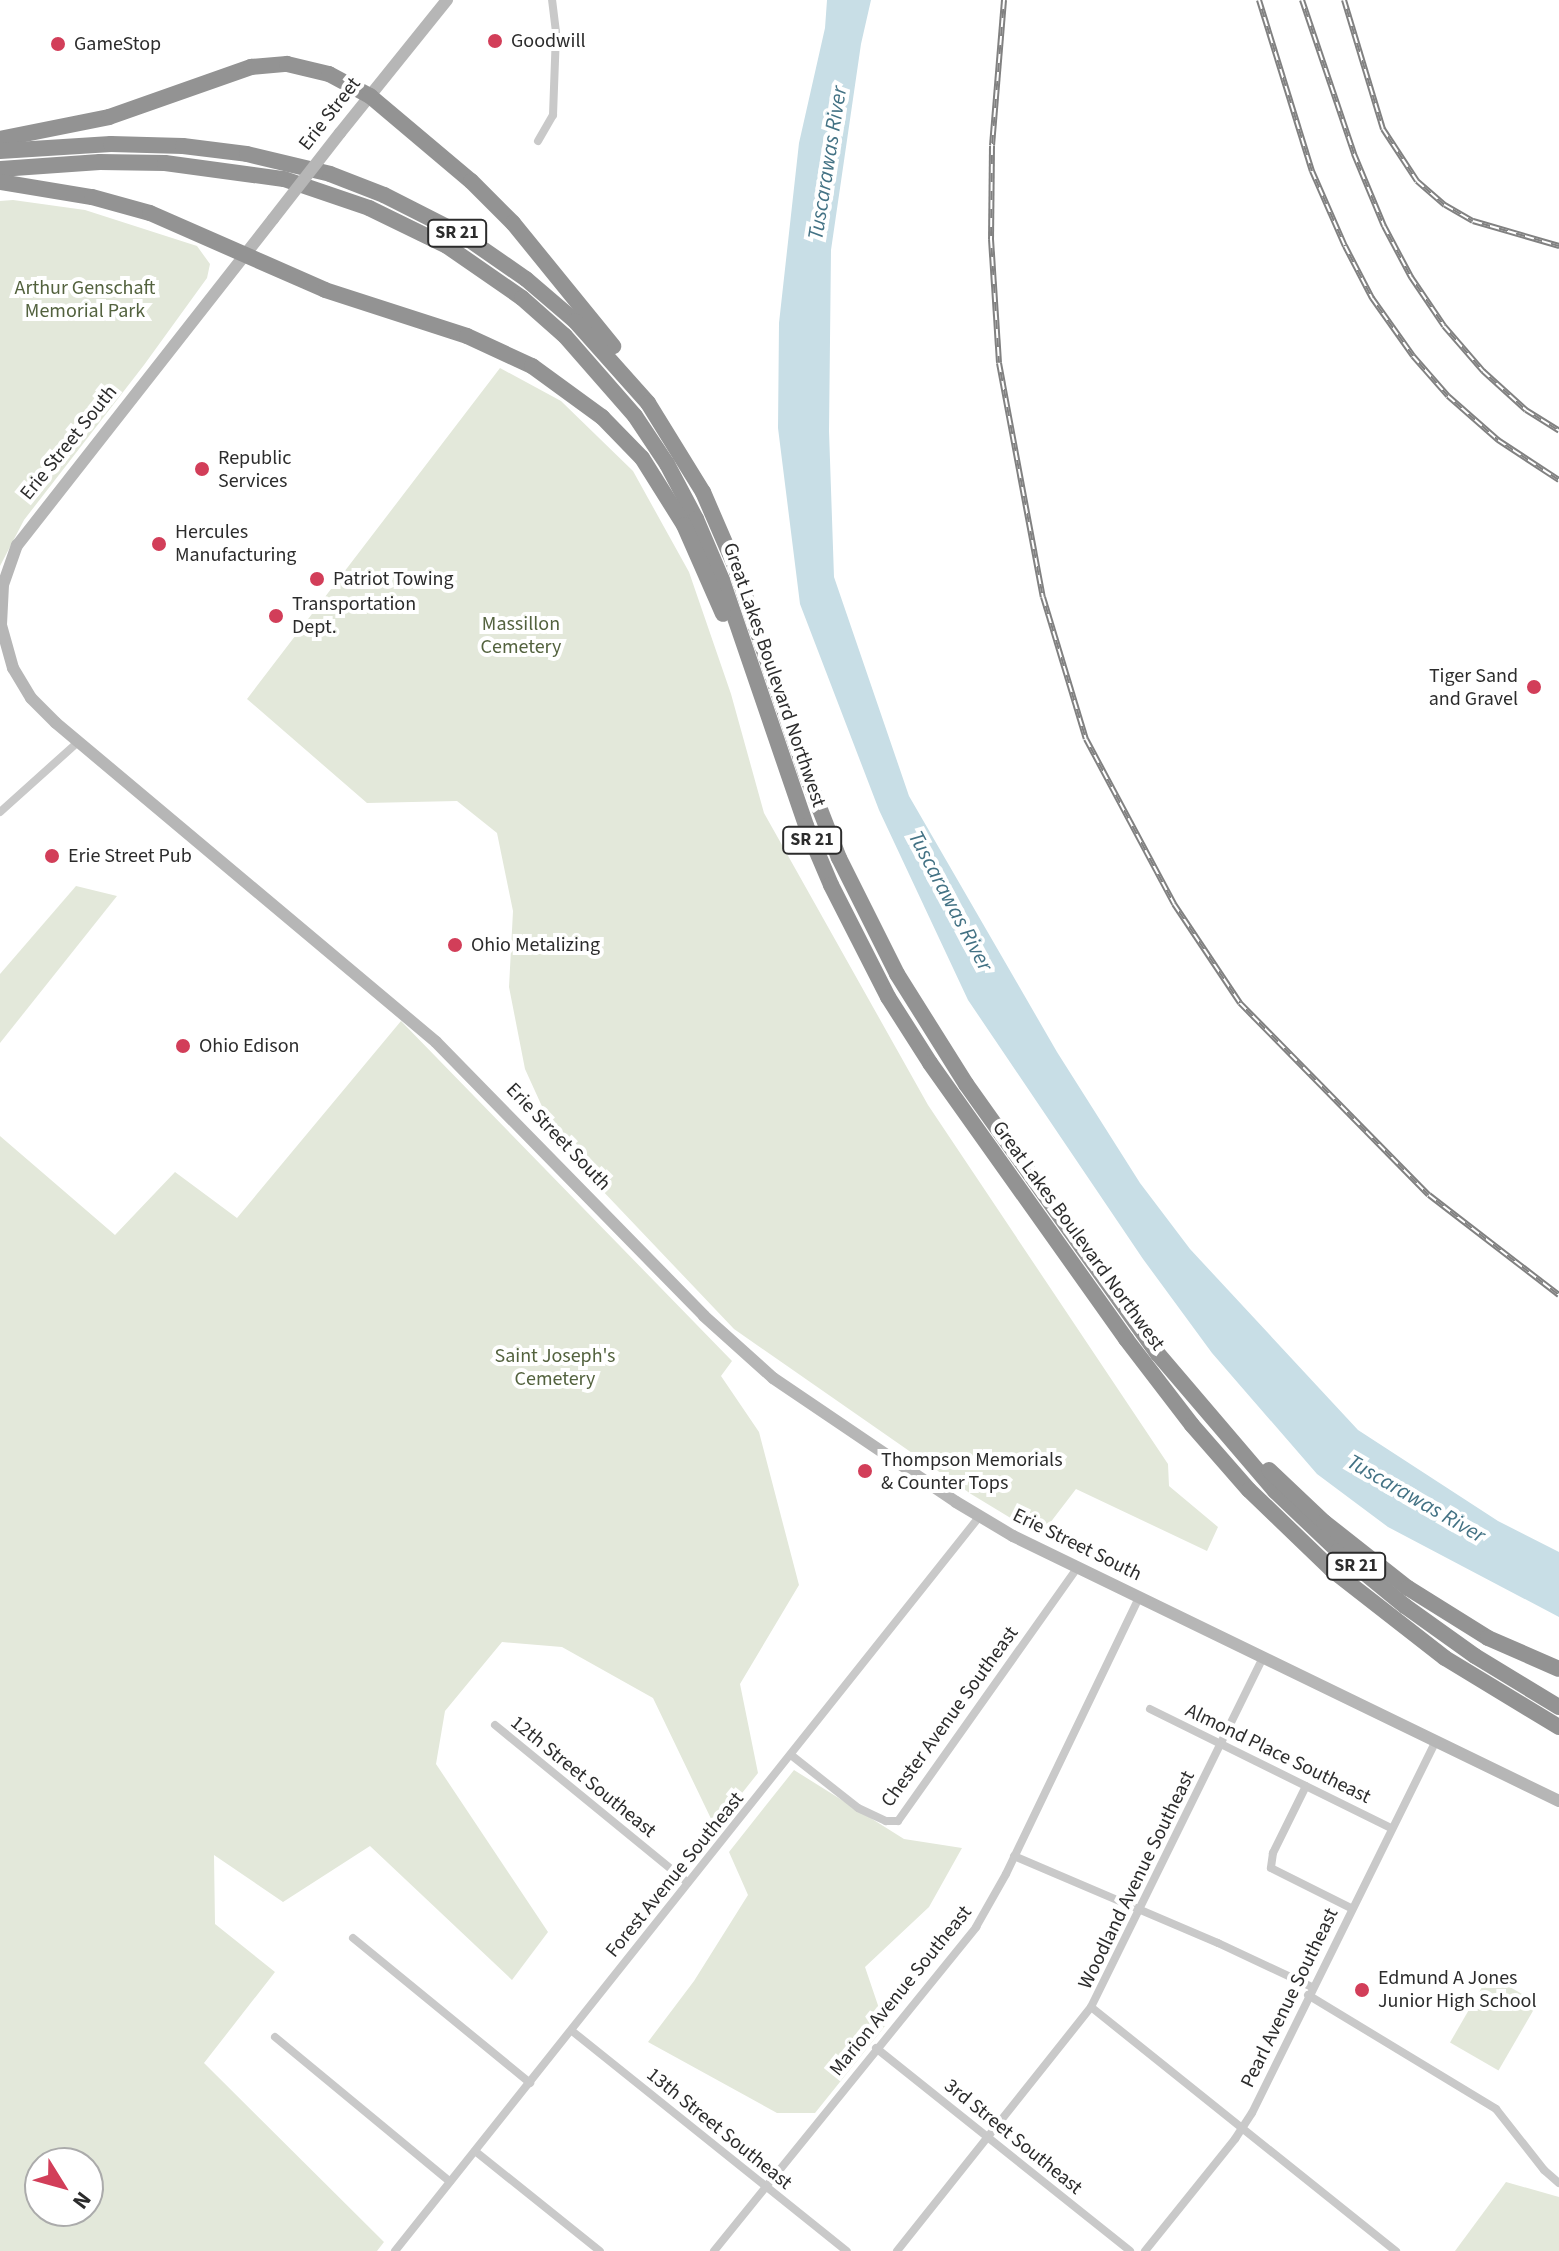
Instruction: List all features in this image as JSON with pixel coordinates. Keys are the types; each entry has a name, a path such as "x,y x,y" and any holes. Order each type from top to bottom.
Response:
{"highway":[{"path":"0,139 109,117 237,71 265,65 315,69 370,96 462,172 513,223 640,381 710,490 730,536 745,595"},
{"name":"Great Lakes Boulevard Northwest","path":"0,151 145,144 247,154 330,174 384,195 461,234 526,279 609,355 648,403 703,492 745,595 822,818 857,898 897,974 966,1084 1184,1387 1275,1491 1371,1579 1475,1656 1559,1707"},
{"name":"Great Lakes Boulevard Northwest","path":"0,169 150,163 229,169 284,179 369,208 470,260 522,298 580,351 660,452 707,543 831,885 888,997 930,1063 1160,1385 1249,1490 1332,1570 1445,1658 1559,1727"},
{"path":"0,182 125,206 184,226 338,295 494,347 551,378 602,417 642,458 674,506 701,559 748,677 763,703"},
{"path":"1184,1387 1216,1414 1324,1522 1379,1567 1462,1624 1559,1669"}],"main road":[{"name":"Erie Street","path":"245,254 447,0"},
{"name":"Erie Street South","path":"245,254 24,532 6,571 0,625 7,655 19,680 40,709 436,1042 704,1316 757,1365 979,1517 1077,1568 1559,1801"}],"street":[{"path":"538,141 553,115 556,32 552,0"},
{"path":"0,812 78,742"},
{"name":"Forest Avenue Southeast","path":"395,2251 979,1517"},
{"name":"Chester Avenue Southeast","path":"791,1755 858,1808 886,1821 898,1821 1077,1568"},
{"name":"Marion Avenue Southeast","path":"714,2251 976,1927 1014,1856 1139,1598"},
{"name":"Woodland Avenue Southeast","path":"897,2251 1091,2007 1263,1658"},
{"name":"Almond Place Southeast","path":"1150,1709 1391,1828"},
{"name":"12th Street Southeast","path":"495,1725 688,1883"},
{"name":"Pearl Avenue Southeast","path":"1145,2251 1243,2128 1435,1742"},
{"path":"1306,1786 1273,1853 1271,1868 1351,1908"},
{"path":"1014,1856 1141,1910 1310,1991 1496,2109 1544,2170 1559,2183"},
{"path":"353,1938 530,2083"},
{"path":"1091,2007 1396,2251"},
{"name":"13th Street Southeast","path":"572,2031 847,2251"},
{"path":"275,2037 450,2182"},
{"name":"3rd Street Southeast","path":"876,2048 1130,2251"},
{"path":"475,2151 600,2251"}],"green space":[{"name":"Arthur Genschaft Memorial Park","path":"0,201 85,210 197,246 210,264 207,278 144,365 24,520 0,566"},
{"name":"Massillon Cemetery","path":"500,368 561,401 633,471 689,572 731,694 764,813 928,1105 1168,1464 1169,1486 1218,1527 1207,1551 1076,1489 1040,1536 971,1494 734,1329 560,1146 525,1069 509,987 513,911 497,833 457,801 367,803 247,699"},
{"path":"76,886 117,896 0,1043 0,974"},
{"name":"Saint Joseph's Cemetery","path":"401,1021 732,1361 721,1376 759,1432 799,1585 740,1684 758,1773 715,1827 653,1698 562,1647 502,1642 445,1711 436,1764 548,1932 512,1980 370,1846 283,1902 214,1855 215,1924 275,1972 204,2063 384,2242 377,2251 0,2251 0,1136 115,1235 175,1172 237,1218"},
{"path":"794,1770 904,1839 962,1848 929,1907 865,1967 885,2026 815,2113 777,2113 648,2042 694,1981 748,1895 729,1852"},
{"path":"1489,1975 1537,2003 1498,2071 1450,2043"},
{"path":"1506,2182 1559,2197 1559,2251 1455,2251"}],"water":[{"name":"Tuscarawas River","path":"827,0 871,0 861,44 831,250 829,431 834,577 909,796 1057,1052 1140,1183 1190,1249 1358,1430 1498,1521 1559,1552 1559,1617 1388,1527 1317,1474 1212,1353 1143,1259 968,1000 879,810 800,604 778,428 779,323 799,143 825,28"}],"railway":[{"path":"1004,0 992,146 991,239 999,363 1043,597 1086,739 1174,904 1240,1003 1429,1195 1559,1295"},
{"path":"1259,0 1312,171 1372,298 1413,356 1448,396 1498,440 1559,480"},
{"path":"1302,0 1354,154 1384,226 1411,277 1444,326 1483,371 1526,410 1559,431"},
{"path":"1344,0 1383,129 1417,181 1445,205 1473,221 1559,246"}],"place":[{"name":"Goodwill","path":"495,41"},
{"name":"GameStop","path":"58,44"},
{"name":"Republic Services","path":"202,469"},
{"name":"Hercules Manufacturing","path":"159,544"},
{"name":"Patriot Towing","path":"317,579"},
{"name":"Transportation Dept.","path":"276,616"},
{"name":"Tiger Sand and Gravel","path":"1534,687"},
{"name":"Erie Street Pub","path":"52,856"},
{"name":"Ohio Metalizing","path":"455,945"},
{"name":"Ohio Edison","path":"183,1046"},
{"name":"Thompson Memorials & Counter Tops","path":"865,1471"},
{"name":"Edmund A Jones Junior High School","path":"1362,1990"}]}
